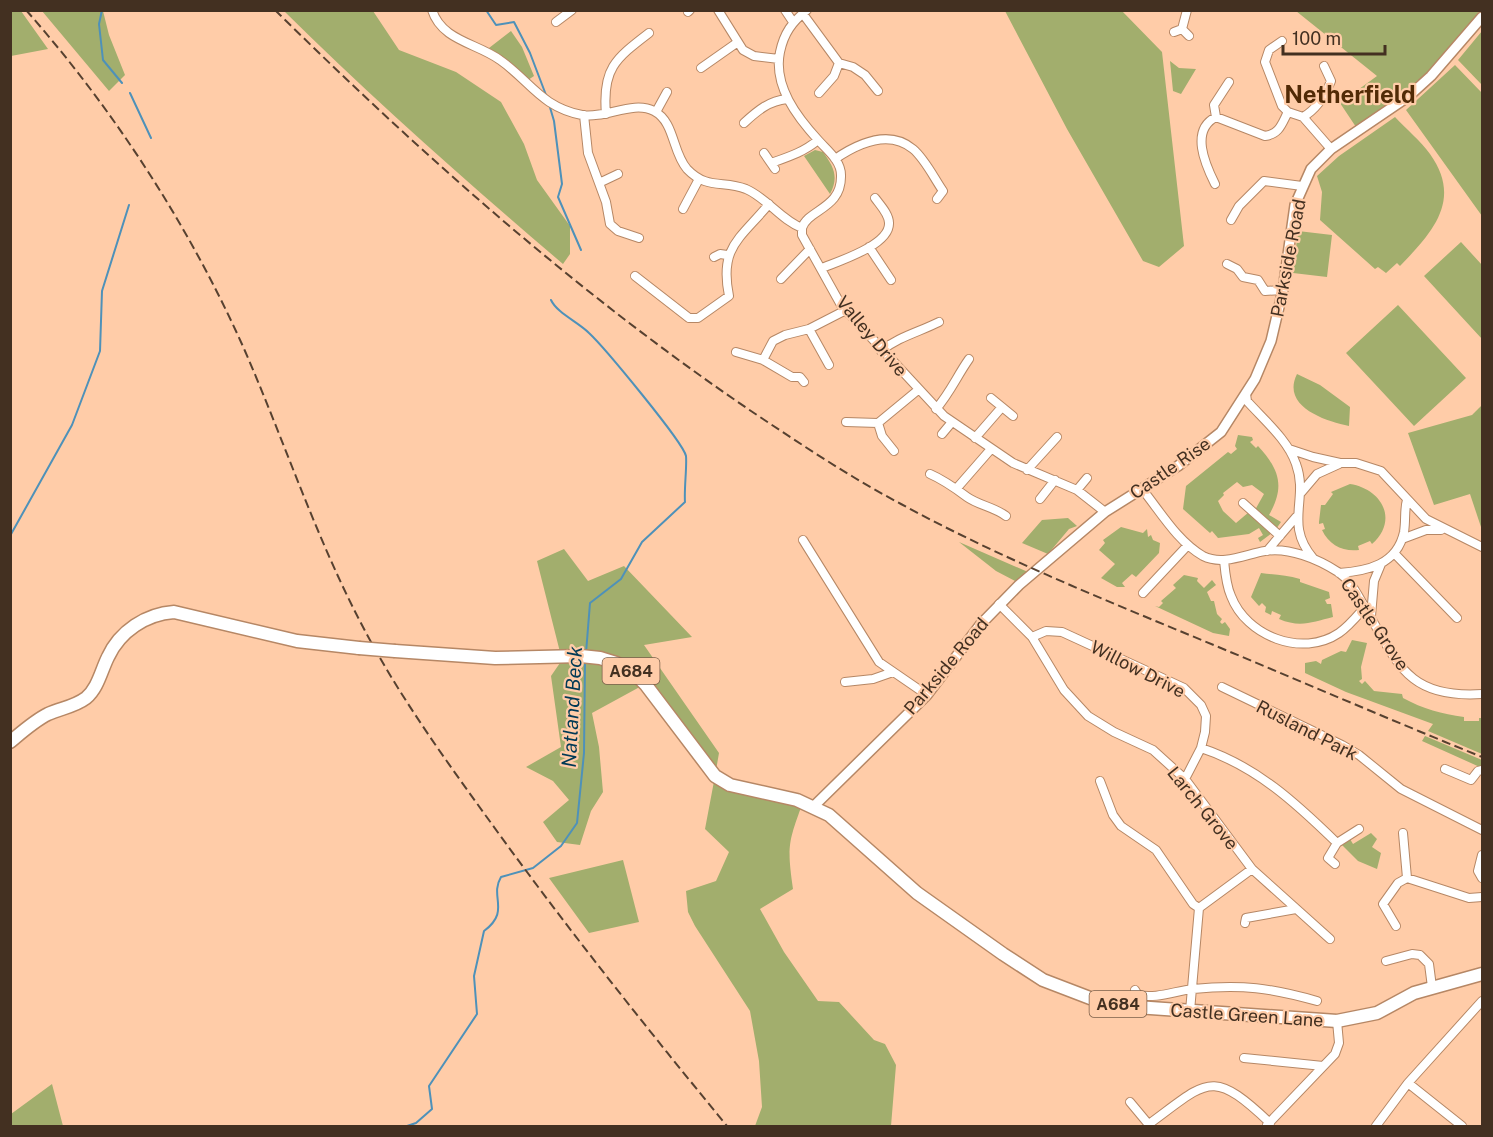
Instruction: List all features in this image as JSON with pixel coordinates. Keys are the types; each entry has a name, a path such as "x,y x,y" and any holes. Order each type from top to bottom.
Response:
{"highway":[{"name":"A684","path":"10,742 28,726 48,714 75,706 88,697 109,655 122,637 142,620 174,612 287,639 359,648 504,658 581,656 616,663 633,672 646,685 715,776 745,790 797,800 814,806"},
{"name":"Castle Green Lane","path":"814,806 837,821 924,898 1043,980 1067,991 1111,1003 1337,1022 1377,1013 1414,993 1482,974"}],"street":[{"path":"432,10 446,32 498,59 544,99 555,105 584,115 640,108 656,112 668,126 682,162 699,179 715,185 745,189 802,228 804,222 830,204 837,192 841,176 835,159 787,99 779,59 782,45 793,22 805,12 839,63 853,67 865,75 878,91"},
{"path":"556,22 572,10"},
{"path":"718,10 743,50 754,56 779,59"},
{"path":"785,10 793,22"},
{"path":"1186,10 1178,30 1189,36"},
{"name":"Parkside Road","path":"1246,394 1271,341 1283,290 1295,205 1311,169 1331,149 1409,96 1431,76 1482,17"},
{"path":"606,114 604,88 608,76 617,60 647,38"},
{"path":"1282,41 1269,50 1265,62 1282,106 1288,112 1303,117 1331,149"},
{"path":"701,68 738,42"},
{"path":"819,93 834,76 839,63"},
{"path":"1303,117 1318,105 1327,92 1331,81 1324,66"},
{"path":"1216,117 1214,105 1229,82"},
{"path":"656,112 667,92"},
{"path":"744,123 774,100 787,99"},
{"path":"1216,117 1265,136 1279,130 1288,112"},
{"path":"584,115 588,153 610,224 618,231 639,238"},
{"path":"1215,184 1206,166 1201,134 1203,127 1216,117"},
{"path":"764,153 773,166 788,155 801,153 818,140"},
{"path":"835,159 873,140 900,141 914,149 943,191 938,199"},
{"path":"599,183 618,174"},
{"path":"683,209 699,179"},
{"path":"1231,220 1239,206 1264,182 1302,186"},
{"path":"822,268 869,247 886,236 889,224 875,198"},
{"path":"635,276 689,318 698,318 729,296 724,273 727,255 769,204"},
{"name":"Valley Drive","path":"802,228 802,236 846,310 936,409 991,449 1027,470 1077,490 1105,512"},
{"path":"869,247 891,280"},
{"path":"781,279 810,249"},
{"path":"714,257 720,254 727,255"},
{"path":"1227,264 1237,269 1243,277 1258,280 1264,291 1283,290"},
{"path":"763,360 773,341 785,335 809,329 846,310"},
{"path":"881,351 896,339 910,336 939,322"},
{"path":"809,329 829,365"},
{"path":"736,352 763,360 792,377 800,377 804,382"},
{"path":"936,409 950,394 969,359"},
{"name":"Valley Drive","path":"879,423 918,390"},
{"path":"1246,394 1247,402 1289,449 1299,476 1296,517 1298,532 1313,558"},
{"name":"Castle Rise","path":"1081,530 1212,440 1229,422 1246,394"},
{"path":"991,398 1013,416"},
{"path":"975,438 1002,407"},
{"path":"846,422 879,423 882,436 894,451"},
{"path":"942,434 952,422"},
{"path":"1027,470 1057,437"},
{"path":"957,488 991,449"},
{"path":"1289,449 1340,463 1356,463 1381,471 1426,519 1482,547"},
{"path":"1299,495 1317,474 1340,463"},
{"path":"930,474 957,488 969,498 987,504 1006,516"},
{"path":"1077,490 1087,478"},
{"path":"1040,499 1055,480"},
{"path":"1142,489 1188,545 1205,557 1224,560 1230,596 1235,605 1257,629 1284,641 1311,644 1338,633 1365,607"},
{"path":"1339,573 1355,573 1381,564 1394,553 1402,539 1407,500"},
{"path":"1243,503 1280,536"},
{"path":"1267,551 1296,517"},
{"path":"1402,539 1426,530 1443,529"},
{"name":"Parkside Road","path":"814,806 927,695 999,604 1081,530"},
{"path":"803,540 866,637 879,662 927,695"},
{"path":"1143,593 1188,545"},
{"name":"Castle Grove","path":"1224,560 1267,551 1313,558 1339,573 1352,585 1393,659 1416,681 1428,688 1447,693 1482,694"},
{"path":"1394,553 1457,618"},
{"path":"1371,616 1374,581 1381,564"},
{"name":"Larch Grove","path":"999,604 1032,637 1064,690 1088,716 1114,732 1153,750 1185,780 1252,869 1330,939"},
{"name":"Willow Drive","path":"1032,637 1046,631 1062,632 1184,688 1201,705 1206,716 1201,748 1185,780"},
{"path":"845,682 873,679 893,672"},
{"name":"Rusland Park","path":"1222,687 1342,745 1359,755 1401,789 1482,830"},
{"path":"1201,748 1228,757 1255,771 1302,809 1337,843"},
{"path":"1445,769 1471,780 1478,771 1482,770"},
{"path":"1100,781 1113,815 1121,826 1156,850 1199,908 1190,1011"},
{"path":"1335,864 1329,858 1337,843 1359,829"},
{"path":"1403,833 1407,878"},
{"path":"1482,855 1478,871 1482,878"},
{"path":"1199,908 1252,869"},
{"path":"1396,926 1383,904 1398,883 1407,878 1469,898 1482,897"},
{"path":"1245,923 1246,918 1296,909"},
{"path":"1386,961 1412,954 1420,955 1429,964 1432,987"},
{"name":"Castle Green Lane","path":"1136,990 1138,995 1147,997 1191,989 1261,987 1317,1001"},
{"path":"1376,1126 1408,1083 1482,1001"},
{"path":"1130,1102 1149,1126 1196,1090 1224,1086 1241,1095 1268,1125 1338,1049 1337,1022"},
{"path":"1244,1058 1323,1066"},
{"path":"1408,1083 1462,1126"}],"green space":[{"path":"11,10 21,11 48,49 11,56"},
{"path":"42,11 103,11 109,35 125,75 109,91"},
{"path":"284,11 373,11 399,50 456,72 501,102 524,144 537,180 570,226 570,254 563,264 421,140"},
{"path":"1005,11 1122,11 1162,52 1184,246 1159,267 1143,261 1067,129"},
{"path":"1296,11 1482,11 1482,27 1473,24 1415,90 1358,130 1340,103 1377,76"},
{"path":"511,31 522,47 534,76 528,80 506,59 489,48"},
{"path":"1482,31 1482,85 1458,60"},
{"path":"1170,61 1179,68 1196,69 1181,94 1173,91"},
{"path":"1455,65 1482,93 1482,216 1406,110"},
{"path":"1395,117 1430,154 1444,186 1439,215 1432,228 1400,266 1397,263 1386,273 1378,267 1375,269 1320,220 1322,192 1317,176 1339,156"},
{"path":"815,150 823,152 834,172 833,188 830,194 804,156"},
{"path":"1298,231 1332,235 1327,277 1293,273"},
{"path":"1461,242 1482,265 1482,339 1424,276"},
{"path":"1398,305 1466,378 1414,426 1346,353"},
{"path":"1297,374 1320,385 1350,407 1349,426 1317,416 1300,403 1295,395 1294,385"},
{"path":"1482,405 1482,530 1470,494 1434,505 1408,433 1472,415"},
{"path":"1238,435 1252,437 1253,440 1250,442 1256,448 1258,446 1275,471 1278,479 1277,496 1269,515 1281,522 1276,529 1255,510 1264,494 1252,485 1243,487 1237,482 1223,493 1224,495 1218,501 1223,511 1236,523 1249,512 1272,533 1260,542 1258,538 1263,535 1259,528 1249,534 1218,538 1183,509 1186,486 1228,452 1231,454 1237,449 1235,446"},
{"path":"1350,484 1371,492 1383,507 1385,516 1380,535 1372,544 1370,541 1358,546 1359,550 1342,549 1337,546 1328,540 1322,530 1325,529 1323,523 1319,524 1321,505 1325,505 1333,494 1331,492"},
{"path":"1068,518 1077,526 1069,529 1048,554 1022,543 1042,520"},
{"path":"1121,527 1143,533 1147,529 1148,537 1151,535 1153,540 1160,543 1159,553 1136,577 1132,574 1122,583 1125,587 1117,587 1101,578 1115,564 1099,550 1105,543 1103,540"},
{"path":"959,542 1028,572 1017,582 996,571"},
{"path":"564,549 588,581 624,566 692,637 644,645 719,753 715,776 647,683 592,713 599,747 603,792 591,811 580,845 557,842 543,822 569,800 553,781 526,767 561,747 551,676 562,660 537,561"},
{"path":"1261,573 1300,579 1300,582 1329,592 1330,598 1325,600 1327,604 1331,604 1333,617 1306,623 1293,623 1279,619 1281,615 1272,611 1271,615 1265,612 1266,607 1262,603 1259,606 1251,597"},
{"path":"1184,575 1198,578 1197,581 1204,588 1212,580 1216,585 1207,592 1211,601 1214,601 1217,614 1222,619 1220,622 1222,624 1225,622 1230,629 1229,636 1213,633 1155,606 1159,607 1163,603 1161,601 1176,588 1173,585"},
{"path":"1352,640 1367,643 1361,667 1362,679 1359,681 1362,684 1365,681 1374,691 1402,694 1403,698 1418,705 1440,713 1464,717 1464,721 1479,721 1479,718 1482,718 1482,754 1428,731 1433,724 1346,692 1305,673 1305,663 1316,661 1321,664 1322,660 1341,651 1346,652"},
{"path":"1425,736 1482,760 1482,768 1422,741"},
{"path":"715,776 803,802 790,845 793,889 760,909 784,952 818,1001 839,1002 874,1040 885,1044 896,1065 891,1126 755,1126 762,1107 759,1061 750,1011 688,912 686,891 716,881 729,852 705,829"},
{"path":"1371,833 1377,839 1372,847 1381,853 1377,869 1358,861 1341,844 1350,839 1353,844"},
{"path":"623,860 639,922 589,933 549,878"},
{"path":"52,1084 63,1126 11,1126 11,1114"}],"waterway":[{"path":"102,10 99,24 103,60 122,83"},
{"name":"Natland Beck","path":"486,10 496,25 514,22 530,53 546,95"},
{"path":"130,93 151,138"},
{"name":"Natland Beck","path":"549,104 554,121 562,184 558,197 581,250"},
{"path":"10,536 72,425 100,351 102,291 129,205"},
{"name":"Natland Beck","path":"551,300 558,309 589,333 610,356 658,415 686,456 685,502 642,542 621,579 590,603 586,653"},
{"name":"Natland Beck","path":"407,1126 416,1123 432,1109 429,1086 477,1014 474,976 484,931 492,924 498,910 497,891 501,877 533,868 561,846 577,823 584,753 585,661"}],"railway":[{"path":"26,10 59,49 120,130 149,173 201,260 245,351 346,593 377,652 421,724 544,895 727,1126"},
{"path":"275,10 388,119 505,223 566,273 690,368 845,472 939,524 1017,561 1482,757"}],"district":[{"name":"Netherfield","path":"1350,94"}]}
